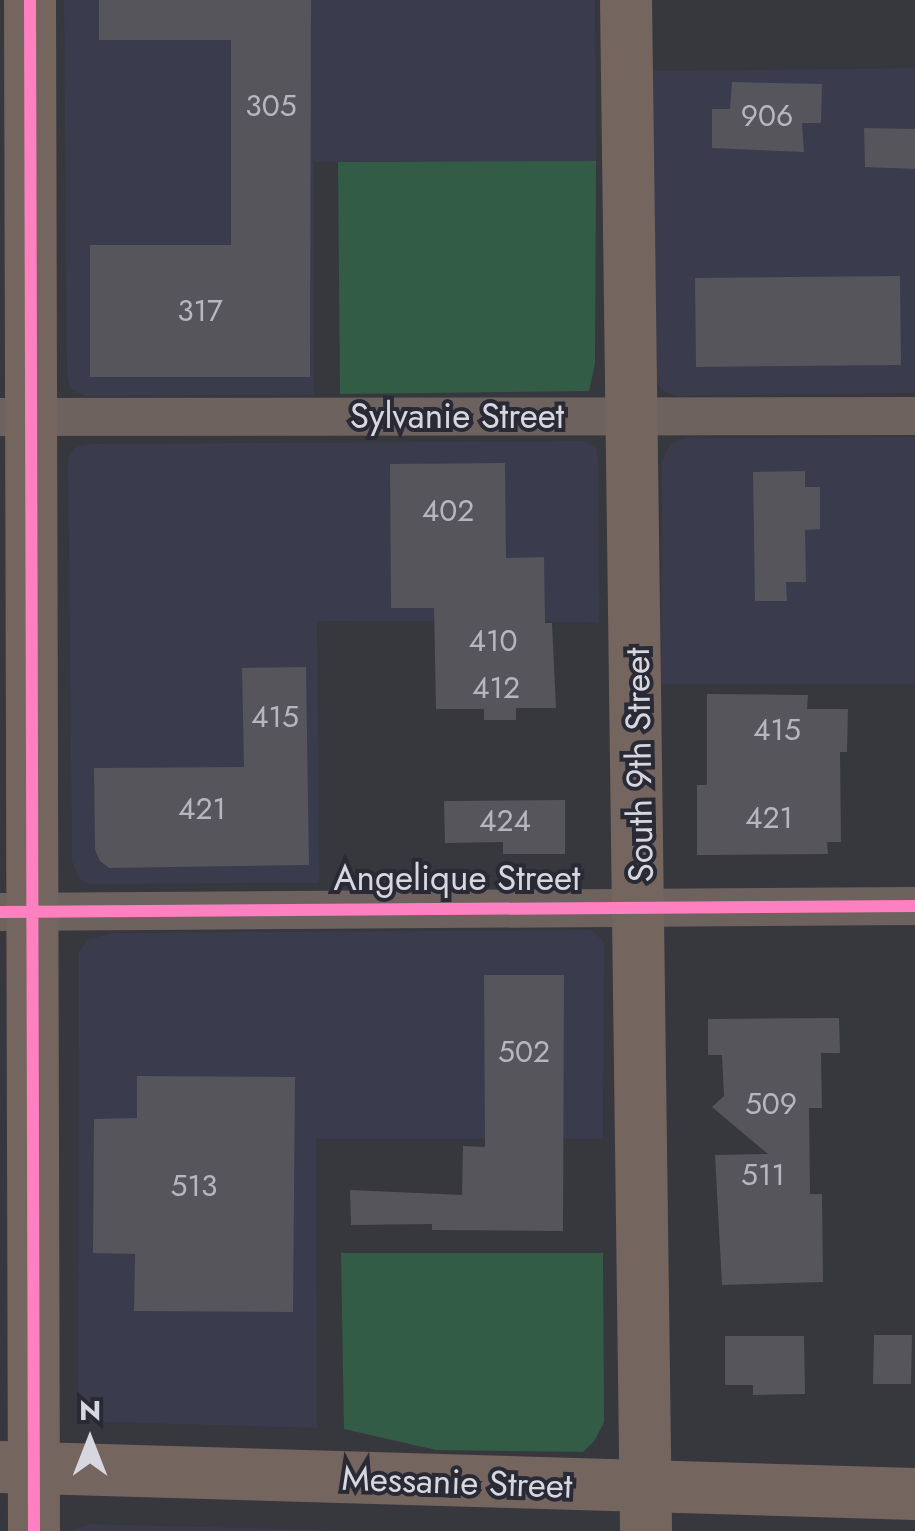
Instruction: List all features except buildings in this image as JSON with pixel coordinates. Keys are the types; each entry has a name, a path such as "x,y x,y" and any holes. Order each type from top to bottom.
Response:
{"main road":[{"path":"30,0 17,417 17,1468 34,1531"},
{"name":"South 9th Street","path":"626,0 646,1509"},
{"name":"Messanie Street","path":"17,1468 646,1509 915,1494"}],"street":[{"name":"Sylvanie Street","path":"17,417 915,416"},
{"name":"Angelique Street","path":"17,911 915,906"}],"shaded area":[{"path":"64,0 595,0 596,161 314,162 314,395 85,396 70,388 67,374"},
{"path":"915,68 915,393 676,396 663,391 657,382 652,71"},
{"path":"915,437 915,684 661,684 662,460 670,445 684,438"},
{"path":"584,441 596,448 598,462 599,622 317,621 319,883 89,884 79,878 72,861 68,459 74,448 90,444"},
{"path":"592,930 604,942 603,1139 316,1139 317,1428 103,1422 84,1410 78,1391 79,952 88,939 114,933"},
{"path":"91,1524 321,1530 321,1531 70,1531"}],"green space":[{"path":"596,161 595,364 589,391 340,394 338,162"},
{"path":"341,1253 603,1253 604,1422 595,1440 583,1452 436,1450 344,1429"}],"cycle path":[{"path":"30,0 34,1531"},
{"path":"0,912 915,906"}]}
